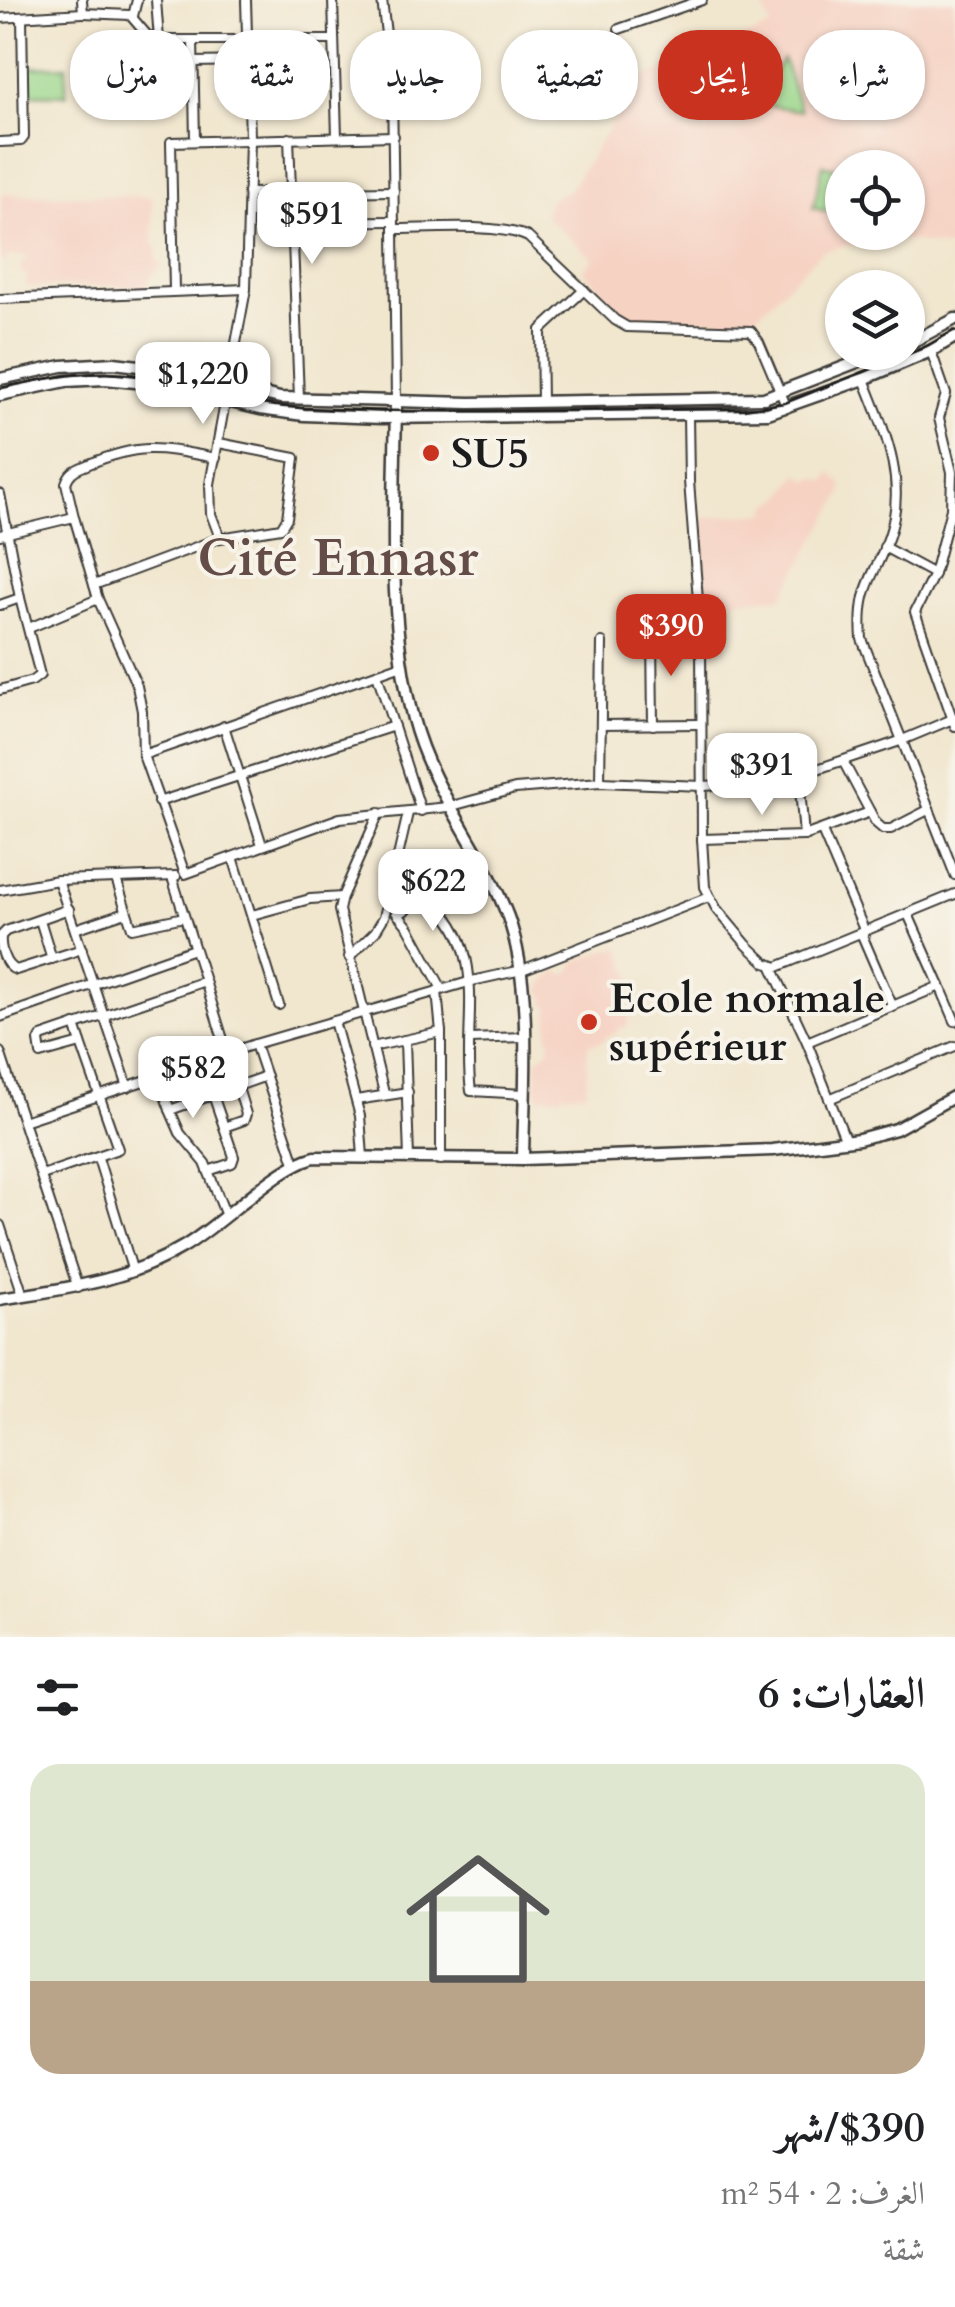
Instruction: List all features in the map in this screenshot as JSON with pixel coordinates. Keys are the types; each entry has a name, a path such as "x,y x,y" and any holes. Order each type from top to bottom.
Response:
{"street":[{"path":"82,0 84,13"},
{"path":"133,16 137,0"},
{"path":"156,0 158,30"},
{"path":"246,0 247,30"},
{"path":"333,0 337,137"},
{"path":"382,0 388,32 394,136 396,567 402,665 420,742 448,807 502,903 522,970 524,1160"},
{"path":"618,29 702,0"},
{"path":"0,18 84,13 133,16"},
{"path":"133,16 143,30"},
{"path":"0,142 24,138 22,18"},
{"path":"330,40 334,40"},
{"path":"195,140 194,62 214,62"},
{"path":"220,538 210,506 246,288 250,120"},
{"path":"174,290 170,146 174,141 394,136"},
{"path":"290,138 299,398"},
{"path":"248,193 394,191"},
{"path":"292,222 518,232 532,240 626,327 751,331 757,336 788,408"},
{"path":"0,299 246,288"},
{"path":"542,402 541,330 584,290"},
{"path":"925,335 955,319"},
{"path":"0,394 66,381 105,379 155,384 227,403 304,414 396,418 768,413 864,379 955,337"},
{"path":"0,890 58,880 172,877 340,818 448,807 515,789 600,782 766,784 954,721 915,612 934,574 951,509 952,472 939,418 946,394 931,351"},
{"path":"0,379 62,366 114,364 156,368 270,396 542,402 764,398 839,370"},
{"path":"864,379 888,441 898,488 896,513 864,586 860,611 862,639 955,875"},
{"path":"688,415 701,640 702,839 709,898 747,945 772,967 846,1141"},
{"path":"94,584 220,538 281,528 287,518 296,462 292,455 219,443"},
{"path":"186,874 144,754 137,686 98,599 66,483 73,470 143,447 216,458"},
{"path":"0,494 4,534 39,676 0,690"},
{"path":"4,534 74,517"},
{"path":"884,547 934,574"},
{"path":"0,605 20,598"},
{"path":"28,628 98,599"},
{"path":"652,634 654,724"},
{"path":"600,782 602,642"},
{"path":"144,754 402,665"},
{"path":"377,674 422,811"},
{"path":"601,725 700,724"},
{"path":"224,726 262,845"},
{"path":"158,802 394,726"},
{"path":"843,761 883,829 891,829 928,810"},
{"path":"799,776 804,836"},
{"path":"702,839 804,836 870,812"},
{"path":"379,813 339,910 384,1094"},
{"path":"349,957 375,932 388,905 408,813"},
{"path":"822,830 892,1006"},
{"path":"233,857 279,1004"},
{"path":"172,877 246,1118 224,1126"},
{"path":"116,878 130,926 137,930 184,917"},
{"path":"58,880 128,1087"},
{"path":"772,967 783,966 955,894"},
{"path":"252,916 310,899 342,897"},
{"path":"23,1121 228,1052 522,970 709,898"},
{"path":"398,914 420,900 432,899 461,944 472,981 472,1091 524,1094"},
{"path":"388,905 398,914 440,990 441,1160"},
{"path":"69,909 4,933 1,946 7,964 14,970 82,950"},
{"path":"75,929 126,912"},
{"path":"908,914 955,1021"},
{"path":"40,920 52,959"},
{"path":"0,1017 194,950"},
{"path":"82,1043 45,1056 41,1053 40,1038 205,981"},
{"path":"807,1042 940,986"},
{"path":"334,1021 356,1100 363,1157"},
{"path":"42,1176 116,1152 118,1146 75,1025"},
{"path":"372,1048 441,1032"},
{"path":"471,1039 523,1037"},
{"path":"405,1040 409,1159"},
{"path":"256,1044 295,1163"},
{"path":"829,1098 955,1046"},
{"path":"0,1052 78,1288"},
{"path":"158,1076 180,1133 200,1154 226,1216"},
{"path":"170,1110 266,1076"},
{"path":"356,1100 408,1092"},
{"path":"208,1172 234,1160 213,1095"},
{"path":"0,1299 78,1288 133,1272 183,1247 295,1163 316,1157 524,1160 736,1154 846,1141 896,1130 955,1096"},
{"path":"98,1158 133,1272"},
{"path":"0,1225 23,1295"}],"shaded area":[{"path":"761,0 955,0 955,249 925,244 925,150 825,150 827,250 752,320 629,320 583,270 594,259 545,216 550,199 569,190 614,120 638,120 638,79 658,71 658,120 783,120 783,30 763,30 771,27"},
{"path":"0,194 152,197 153,245 157,248 157,261 162,263 159,270 145,286 26,287 27,274 21,274 26,256 7,256 6,261 0,261"},
{"path":"831,472 843,486 841,496 782,597 720,601 702,589 703,517 768,513 768,507 785,494 798,474 811,482 814,478 826,481"},
{"name":"Ecole normale supérieur","path":"620,947 633,982 626,985 631,1012 626,1028 588,1045 586,1092 565,1094 563,1089 562,1096 538,1096 535,1062 551,1042 549,1006 544,1004 546,999 539,990 557,970 564,975 573,970 574,963"}],"green space":[{"path":"783,59 801,111 783,108"},
{"path":"66,66 66,95 27,94 27,67"},
{"path":"823,165 825,211 813,208"}],"tram line":[{"path":"0,388 107,373 162,379 249,402 285,407 457,411 744,409 785,403 921,349 955,330"}],"place":[{"name":"SU5","path":"431,453"},
{"name":"Ecole normale supérieur","path":"589,1022"}],"district":[{"name":"Cité Ennasr","path":"338,559"}]}
